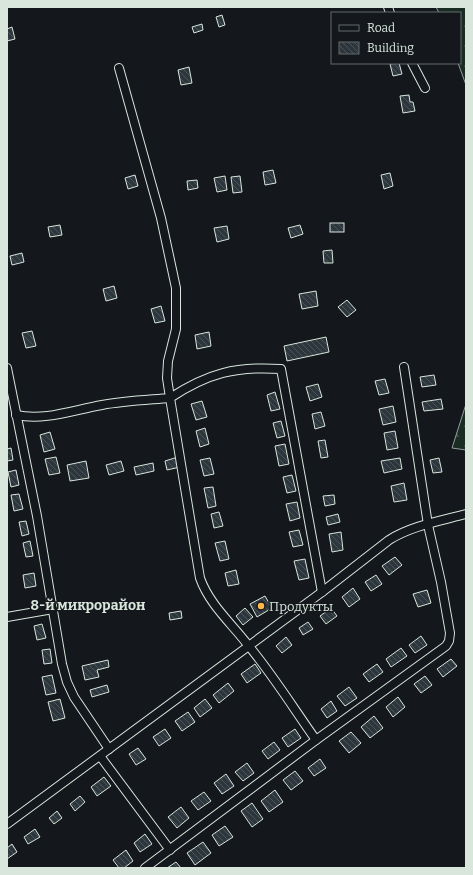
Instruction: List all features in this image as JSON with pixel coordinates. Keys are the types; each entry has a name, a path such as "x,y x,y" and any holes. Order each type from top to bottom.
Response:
{"street":[{"path":"413,64 425,88"},
{"path":"119,68 162,218 176,288 176,329 168,361 168,378 200,578 209,598 249,646 316,740"},
{"path":"16,415 29,418 42,417 103,405 170,398 200,380 220,373 258,367 281,369 322,592"},
{"path":"145,868 316,740 446,646 449,641 450,632 441,582 428,525 404,367"},
{"path":"7,368 37,516 62,664 67,682 74,697 108,749"},
{"path":"8,821 100,756 322,592 389,540 404,532 466,514"},
{"path":"7,617 53,609"},
{"path":"100,756 170,850"}],"green space":[{"path":"436,7 466,7 466,85 458,64 461,64 461,12 438,12"},
{"path":"466,404 466,450 452,448"}],"building":[{"path":"222,15 225,25 219,27 216,17"},
{"path":"202,24 203,30 194,33 192,27"},
{"path":"12,27 15,39 7,41 7,29"},
{"path":"390,64 399,64 402,74 393,76"},
{"path":"189,67 192,83 181,85 178,70"},
{"path":"409,95 410,102 413,102 415,111 403,113 400,96"},
{"path":"273,170 276,183 265,185 263,172"},
{"path":"390,173 393,186 384,189 381,175"},
{"path":"135,175 138,186 128,189 125,178"},
{"path":"225,176 227,190 217,192 214,178"},
{"path":"240,176 242,192 233,193 231,177"},
{"path":"197,180 198,188 188,190 187,181"},
{"path":"330,223 344,223 344,232 330,232"},
{"path":"60,225 62,235 50,237 48,227"},
{"path":"300,225 303,234 291,238 288,228"},
{"path":"227,226 229,239 217,242 214,228"},
{"path":"332,250 333,263 324,263 323,251"},
{"path":"22,253 24,262 12,265 10,256"},
{"path":"114,286 117,298 106,301 103,289"},
{"path":"316,291 318,306 302,309 299,294"},
{"path":"347,300 356,310 347,317 338,307"},
{"path":"161,306 165,321 155,323 151,309"},
{"path":"32,331 36,346 26,348 22,333"},
{"path":"209,332 211,346 197,349 195,335"},
{"path":"326,337 329,352 287,361 284,346"},
{"path":"434,375 436,385 422,387 420,377"},
{"path":"385,379 389,393 379,395 375,381"},
{"path":"318,384 322,397 310,401 306,387"},
{"path":"275,392 280,409 271,411 267,395"},
{"path":"441,399 443,409 424,411 422,402"},
{"path":"202,401 207,417 196,420 191,404"},
{"path":"393,406 396,422 383,425 379,409"},
{"path":"321,412 325,426 315,429 312,414"},
{"path":"281,421 285,436 277,438 273,423"},
{"path":"205,428 209,444 200,447 196,431"},
{"path":"395,431 398,448 387,450 384,433"},
{"path":"50,432 55,449 44,452 40,435"},
{"path":"325,440 328,457 321,458 318,441"},
{"path":"285,444 289,464 279,466 275,446"},
{"path":"11,448 13,460 7,461 7,449"},
{"path":"56,457 60,473 49,475 45,459"},
{"path":"178,457 180,467 167,470 165,461"},
{"path":"210,458 214,474 204,476 200,460"},
{"path":"400,458 402,469 384,473 381,461"},
{"path":"439,458 442,472 433,473 430,460"},
{"path":"86,461 89,478 70,481 67,465"},
{"path":"121,461 124,471 109,475 106,465"},
{"path":"153,463 154,471 136,475 134,467"},
{"path":"16,470 19,485 11,487 8,472"},
{"path":"292,475 296,491 287,493 283,477"},
{"path":"404,483 407,500 394,502 391,486"},
{"path":"213,487 216,506 208,508 204,488"},
{"path":"19,494 23,509 14,511 11,495"},
{"path":"334,495 335,504 325,506 323,496"},
{"path":"297,502 300,518 290,521 286,504"},
{"path":"219,512 223,526 214,528 211,514"},
{"path":"338,514 340,522 328,525 326,517"},
{"path":"26,521 29,534 22,536 19,522"},
{"path":"299,530 303,545 293,547 289,532"},
{"path":"341,532 343,550 332,552 329,534"},
{"path":"30,541 33,556 26,557 23,543"},
{"path":"225,541 229,559 220,561 215,543"},
{"path":"395,557 402,565 389,575 382,566"},
{"path":"305,559 309,578 299,580 294,561"},
{"path":"236,570 239,584 228,586 225,573"},
{"path":"34,573 36,586 25,588 23,575"},
{"path":"376,575 382,584 371,591 365,582"},
{"path":"353,588 360,599 349,607 342,597"},
{"path":"427,590 431,603 418,607 413,594"},
{"name":"Продукты","path":"265,596 272,608 257,617 250,604"},
{"path":"245,608 253,617 243,625 236,616"},
{"path":"331,608 337,616 326,624 320,616"},
{"path":"181,611 182,618 170,620 169,613"},
{"path":"308,622 313,629 303,635 299,628"},
{"path":"42,624 46,638 37,640 34,626"},
{"path":"421,636 427,645 415,653 409,645"},
{"path":"286,637 292,645 282,653 276,646"},
{"path":"401,648 407,656 391,667 386,659"},
{"path":"50,649 52,663 44,664 42,650"},
{"path":"451,659 457,666 443,677 437,669"},
{"path":"108,660 109,667 97,670 99,677 85,680 82,666"},
{"path":"255,664 261,673 247,683 241,674"},
{"path":"377,664 383,672 369,682 363,674"},
{"path":"52,675 56,693 46,695 42,677"},
{"path":"425,676 432,685 421,693 414,684"},
{"path":"228,683 234,691 219,703 213,695"},
{"path":"107,685 109,692 92,697 90,690"},
{"path":"349,687 357,698 345,706 337,696"},
{"path":"398,697 405,707 393,717 386,707"},
{"path":"60,699 65,718 53,721 48,702"},
{"path":"205,699 212,708 200,717 194,708"},
{"path":"331,701 337,711 327,718 321,709"},
{"path":"188,712 195,722 182,731 175,721"},
{"path":"374,716 383,728 370,738 361,727"},
{"path":"165,729 171,738 159,746 153,737"},
{"path":"295,729 301,738 288,747 282,738"},
{"path":"351,732 361,743 349,753 339,741"},
{"path":"274,742 280,750 268,759 262,751"},
{"path":"138,748 146,759 136,765 129,754"},
{"path":"320,759 326,768 314,776 308,768"},
{"path":"247,763 254,773 243,781 235,772"},
{"path":"295,771 303,781 291,790 283,780"},
{"path":"226,774 234,786 222,794 214,783"},
{"path":"104,777 111,786 97,796 91,787"},
{"path":"275,790 283,802 269,812 261,801"},
{"path":"204,792 211,801 198,810 191,801"},
{"path":"80,796 85,802 75,811 70,804"},
{"path":"252,803 263,819 252,827 241,811"},
{"path":"181,807 189,818 177,828 168,817"},
{"path":"57,811 62,818 54,824 49,818"},
{"path":"225,826 233,837 219,846 212,835"},
{"path":"35,829 40,837 28,844 24,837"},
{"path":"145,834 152,844 140,852 134,843"},
{"path":"203,842 211,853 195,865 187,853"},
{"path":"12,844 17,852 7,859 7,848"},
{"path":"126,850 133,861 124,868 119,868 113,860"},
{"path":"176,862 181,868 167,868"}],"place":[{"name":"Продукты","path":"261,606"}],"district":[{"name":"8-й микрорайон","path":"88,605"}]}
